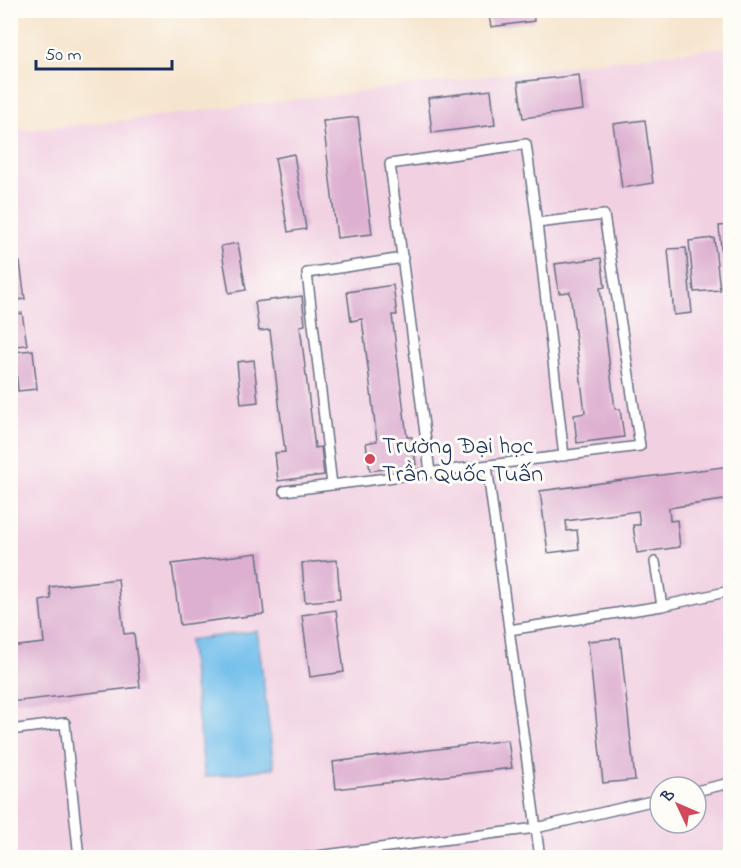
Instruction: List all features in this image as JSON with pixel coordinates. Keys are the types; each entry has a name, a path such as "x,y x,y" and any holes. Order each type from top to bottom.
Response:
{"lane":[{"path":"430,472 390,164 526,144 564,456"},
{"path":"284,491 640,446 604,215 537,223"},
{"path":"332,485 307,273 403,258"},
{"path":"488,466 540,858"},
{"path":"656,562 662,606"},
{"path":"509,630 662,606 730,591"},
{"path":"10,730 65,723 79,858"},
{"path":"708,788 730,783"},
{"path":"301,858 536,828 648,802"}],"shaded area":[{"path":"14,10 14,79 11,101 10,11"},
{"name":"Trường Đại học Trần Quốc Tuấn","path":"730,46 730,857 11,858 11,131 127,120"}],"water":[{"path":"257,631 274,768 205,777 189,640"}],"building":[{"path":"488,10 533,10 534,21 491,27"},
{"path":"579,75 583,110 523,118 518,82"},
{"path":"491,90 495,125 432,133 428,98"},
{"path":"358,117 372,234 337,238 323,121"},
{"path":"645,120 653,183 622,188 613,124"},
{"path":"294,154 306,229 288,232 275,158"},
{"path":"730,225 730,270 723,271 719,226"},
{"path":"714,238 720,290 694,292 689,241"},
{"path":"238,243 246,290 229,293 221,246"},
{"path":"686,248 692,313 674,315 668,249"},
{"path":"601,258 605,287 600,288 615,409 620,409 624,437 577,443 574,415 585,413 570,292 559,293 555,264"},
{"path":"20,262 25,299 10,301 10,263"},
{"path":"393,285 397,315 392,315 407,437 412,437 416,465 370,471 366,443 377,441 362,319 351,321 347,292"},
{"path":"302,296 305,325 300,326 315,448 321,447 324,475 278,481 275,453 285,452 270,330 259,331 255,302"},
{"path":"22,313 27,345 14,346 10,315"},
{"path":"33,350 37,389 18,391 14,352"},
{"path":"254,360 258,402 241,404 237,362"},
{"path":"730,466 730,499 669,508 670,521 677,520 680,547 637,553 633,525 640,525 638,511 566,521 567,531 577,530 579,549 548,553 540,491"},
{"path":"257,553 264,614 180,625 172,564"},
{"path":"337,560 340,599 305,602 302,563"},
{"path":"118,579 124,634 134,633 140,687 10,702 10,647 44,643 40,601 51,599 50,587"},
{"path":"336,610 344,672 310,677 302,615"},
{"path":"620,638 635,780 603,783 588,641"},
{"path":"508,740 512,768 336,789 333,762"}],"place":[{"name":"Trường Đại học Trần Quốc Tuấn","path":"370,459"}]}
